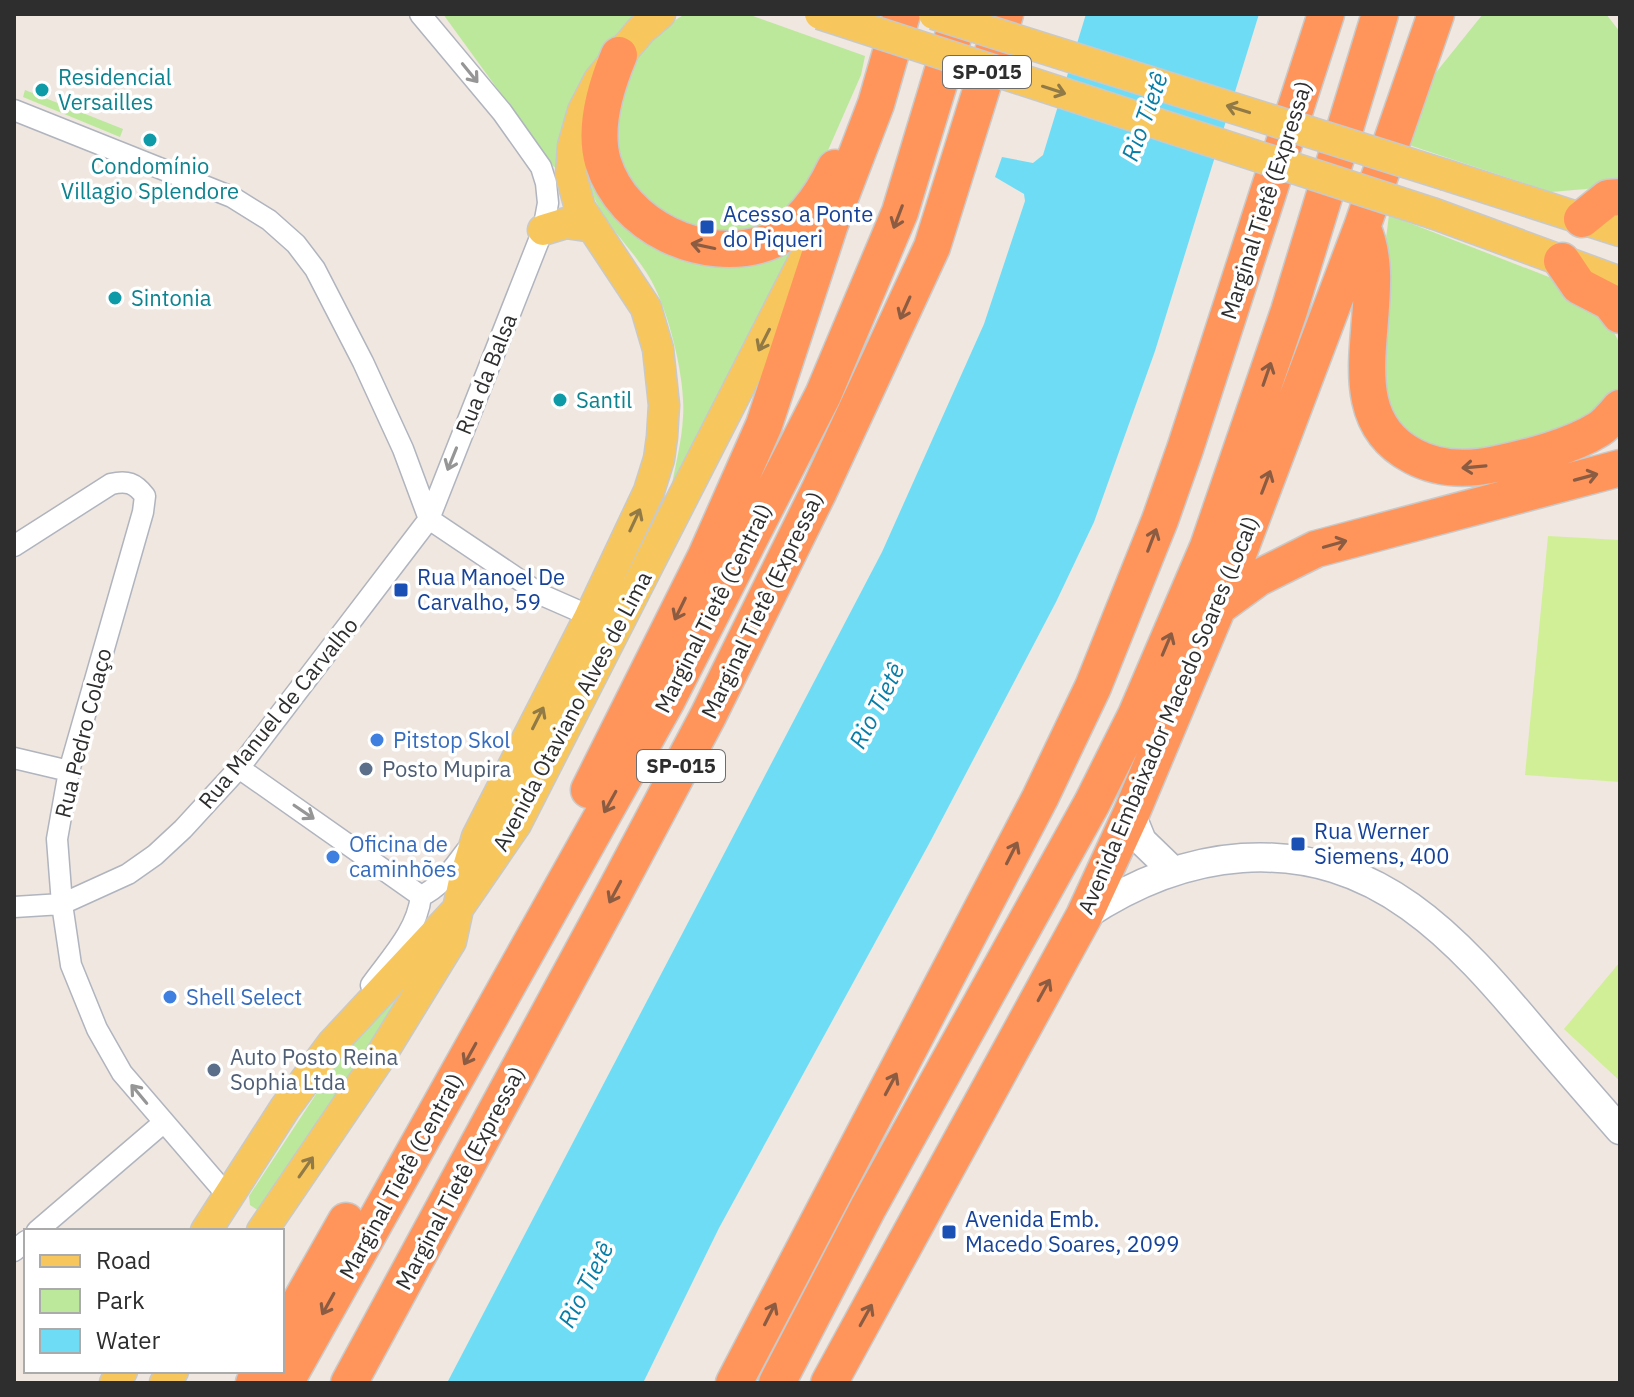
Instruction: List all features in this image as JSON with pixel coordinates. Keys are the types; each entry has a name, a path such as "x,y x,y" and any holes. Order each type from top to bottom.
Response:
{"highway":[{"name":"Avenida Otaviano Alves de Lima","path":"284,1331 479,990 603,764 706,556 764,425 830,224 876,104 902,14"},
{"path":"706,556 720,544 737,520 804,378 924,85 948,14"},
{"name":"Marginal Tietê (Central)","path":"285,1383 658,716 823,395 900,212 960,14"},
{"name":"Marginal Tietê (Expressa)","path":"349,1383 686,758 819,491 932,247 1005,14"},
{"name":"Marginal Tietê (Expressa)","path":"734,1383 1040,798 1093,687 1185,449 1326,14"},
{"path":"777,1383 868,1208 1084,816 1136,715 1208,547 1320,214 1380,14"},
{"name":"Avenida Embaixador Macedo Soares (Local)","path":"829,1383 1084,916 1131,814 1218,607 1362,227 1436,14"},
{"path":"1420,61 1463,14"},
{"path":"619,55 609,79 602,122 603,162 630,206 651,226 709,249 768,242 795,225 832,176 858,119 876,104"},
{"path":"1582,219 1608,198 1620,197"},
{"path":"1362,227 1371,251 1372,275 1367,375 1375,418 1385,436 1400,450 1419,460 1471,469 1578,440 1602,428 1620,408"},
{"path":"1562,261 1579,286 1610,302 1620,315"},
{"path":"1218,607 1258,578 1316,549 1620,468"},
{"path":"868,1208 876,1171 1027,882 1123,673 1141,626 1137,579"},
{"path":"927,1206 957,1117 1088,842 1120,768 1136,715"},
{"path":"322,1383 358,1319 399,1257 443,1207"}],"main road":[{"name":"Avenida Otaviano Alves de Lima","path":"457,910 516,824 589,650 590,616 649,491 659,459 664,405 658,349 646,308 580,208 571,175 573,146 593,90 641,30 660,14"},
{"path":"820,14 1435,214 1620,282"},
{"path":"934,14 1620,231"},
{"path":"543,230 566,223 593,227"},
{"name":"Avenida Otaviano Alves de Lima","path":"457,910 477,837 589,650 811,244 830,224"},
{"path":"207,1229 285,1108 348,1024 382,992 457,910"},
{"path":"263,1229 352,1101 406,1016 451,941 457,910"},
{"path":"227,1195 245,1216 248,1229"}],"street":[{"name":"Rua da Balsa","path":"420,14 502,112 541,167 548,203 543,230 429,519"},
{"path":"16,117 232,197 269,220 296,244 315,269 403,449 429,519 542,595 590,616"},
{"name":"Rua Pedro Colaço","path":"14,546 111,484 130,482 145,496 69,771 57,839 62,904 71,965 97,1029 122,1073 227,1195"},
{"name":"Rua Manuel de Carvalho","path":"14,907 62,904 128,874 183,829 239,768 429,519"},
{"path":"14,758 69,771"},
{"path":"239,768 421,896"},
{"path":"1131,814 1142,841 1172,870"},
{"path":"421,896 448,875 477,837"},
{"path":"1084,916 1124,892 1172,870 1221,860 1262,857 1308,860 1351,873 1404,900 1472,960 1620,1130"},
{"path":"348,1024 365,993 410,931 421,896"},
{"path":"39,1229 163,1123"}],"green space":[{"path":"443,14 636,14 608,46 597,65 560,168 554,167"},
{"path":"685,14 753,16 865,56 861,75 811,189 778,218 743,232 705,234 665,219 627,180 619,163 615,118 634,59 653,34"},
{"path":"1483,14 1606,14 1620,32 1620,186 1551,192 1409,145 1421,91"},
{"path":"25,90 123,129 120,137 23,97"},
{"path":"589,168 622,221 781,248 796,255 671,490 683,417 682,384 675,347 651,280 596,201 586,169"},
{"path":"1389,215 1554,279 1603,312 1620,344 1620,383 1617,394 1598,419 1461,465 1424,456 1376,406 1370,361"},
{"path":"1548,536 1620,540 1620,782 1525,775"},
{"path":"1620,962 1620,1081 1564,1029"},
{"path":"427,964 259,1211 250,1205 249,1196 332,1070 372,1019"}],"water":[{"name":"Rio Tietê","path":"1086,14 1259,14 1155,351 1094,522 1056,602 930,842 719,1228 643,1383 447,1383 882,552 984,324 1025,201 1024,194 995,177 1002,157 1033,163 1043,155"}],"place":[{"name":"Residencial Versailles","path":"42,90"},
{"name":"Condomínio Villagio Splendore","path":"150,140"},
{"name":"Acesso a Ponte do Piqueri","path":"707,227"},
{"name":"Sintonia","path":"115,298"},
{"name":"Santil","path":"560,400"},
{"name":"Rua Manoel De Carvalho, 59","path":"401,590"},
{"name":"Pitstop Skol","path":"377,740"},
{"name":"Posto Mupira","path":"366,769"},
{"name":"Rua Werner Siemens, 400","path":"1298,844"},
{"name":"Oficina de caminhões","path":"333,857"},
{"name":"Shell Select","path":"170,997"},
{"name":"Auto Posto Reina Sophia Ltda","path":"214,1070"},
{"name":"Avenida Emb. Macedo Soares, 2099","path":"949,1232"}]}
